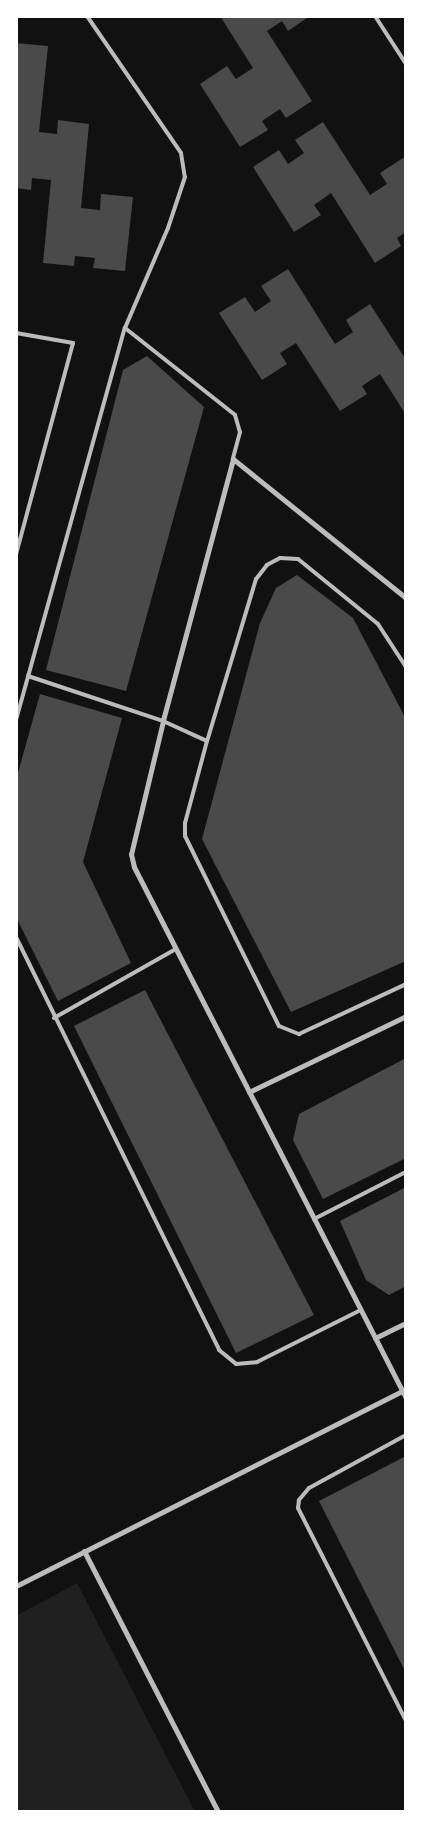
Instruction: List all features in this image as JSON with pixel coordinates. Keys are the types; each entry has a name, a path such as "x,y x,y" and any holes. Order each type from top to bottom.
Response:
{"street":[{"path":"406,598 233,459 163,721 131,854 134,867 360,1310 404,1390 406,1398"},
{"path":"249,1092 406,1016"},
{"path":"375,1338 406,1323"},
{"path":"16,1586 404,1390"},
{"path":"84,1551 218,1812"}],"lane":[{"path":"16,720 125,328 168,228 185,177 181,153 87,16"},
{"path":"375,16 406,64"},
{"path":"125,328 235,415 240,432 233,459"},
{"path":"16,333 73,343 16,554"},
{"path":"406,667 378,624 298,559 280,558 267,565 256,579 207,741 185,823 185,836 279,1026 299,1034 406,984"},
{"path":"28,676 163,721 207,741"},
{"path":"16,937 54,1018 219,1350 236,1364 257,1362 360,1310"},
{"path":"54,1018 176,949"},
{"path":"314,1219 406,1172"},
{"path":"406,1435 309,1488 299,1500 298,1508 406,1721"}],"shaded area":[{"path":"77,1583 195,1812 16,1812 16,1616"}],"building":[{"path":"220,16 310,16 288,31 282,21 267,31 312,101 286,118 280,109 262,121 268,130 240,147 200,84 227,66 236,79 253,68"},
{"path":"16,43 48,46 39,132 57,134 58,120 89,124 81,208 100,210 101,194 133,197 125,271 93,268 95,258 75,256 74,266 43,263 51,180 32,178 31,190 16,188"},
{"path":"323,122 370,195 387,184 380,173 406,156 406,232 397,238 401,246 375,263 331,193 314,205 321,215 294,232 253,167 279,150 288,164 304,153 295,140"},
{"path":"288,269 335,344 353,332 346,320 370,304 406,360 406,415 380,374 362,386 367,394 340,411 296,343 280,353 287,364 262,380 219,313 245,297 255,312 271,301 261,286"},
{"path":"147,356 204,407 126,691 46,670 123,370"},
{"path":"297,575 353,618 406,719 406,961 291,1012 202,839 260,623 276,588"},
{"path":"40,694 122,718 83,862 131,963 58,1001 16,917 16,780"},
{"path":"145,990 314,1315 236,1353 74,1026"},
{"path":"406,1058 406,1158 323,1199 293,1140 299,1114"},
{"path":"406,1187 406,1286 389,1295 366,1280 340,1221"},
{"path":"406,1456 406,1673 319,1501"}]}
